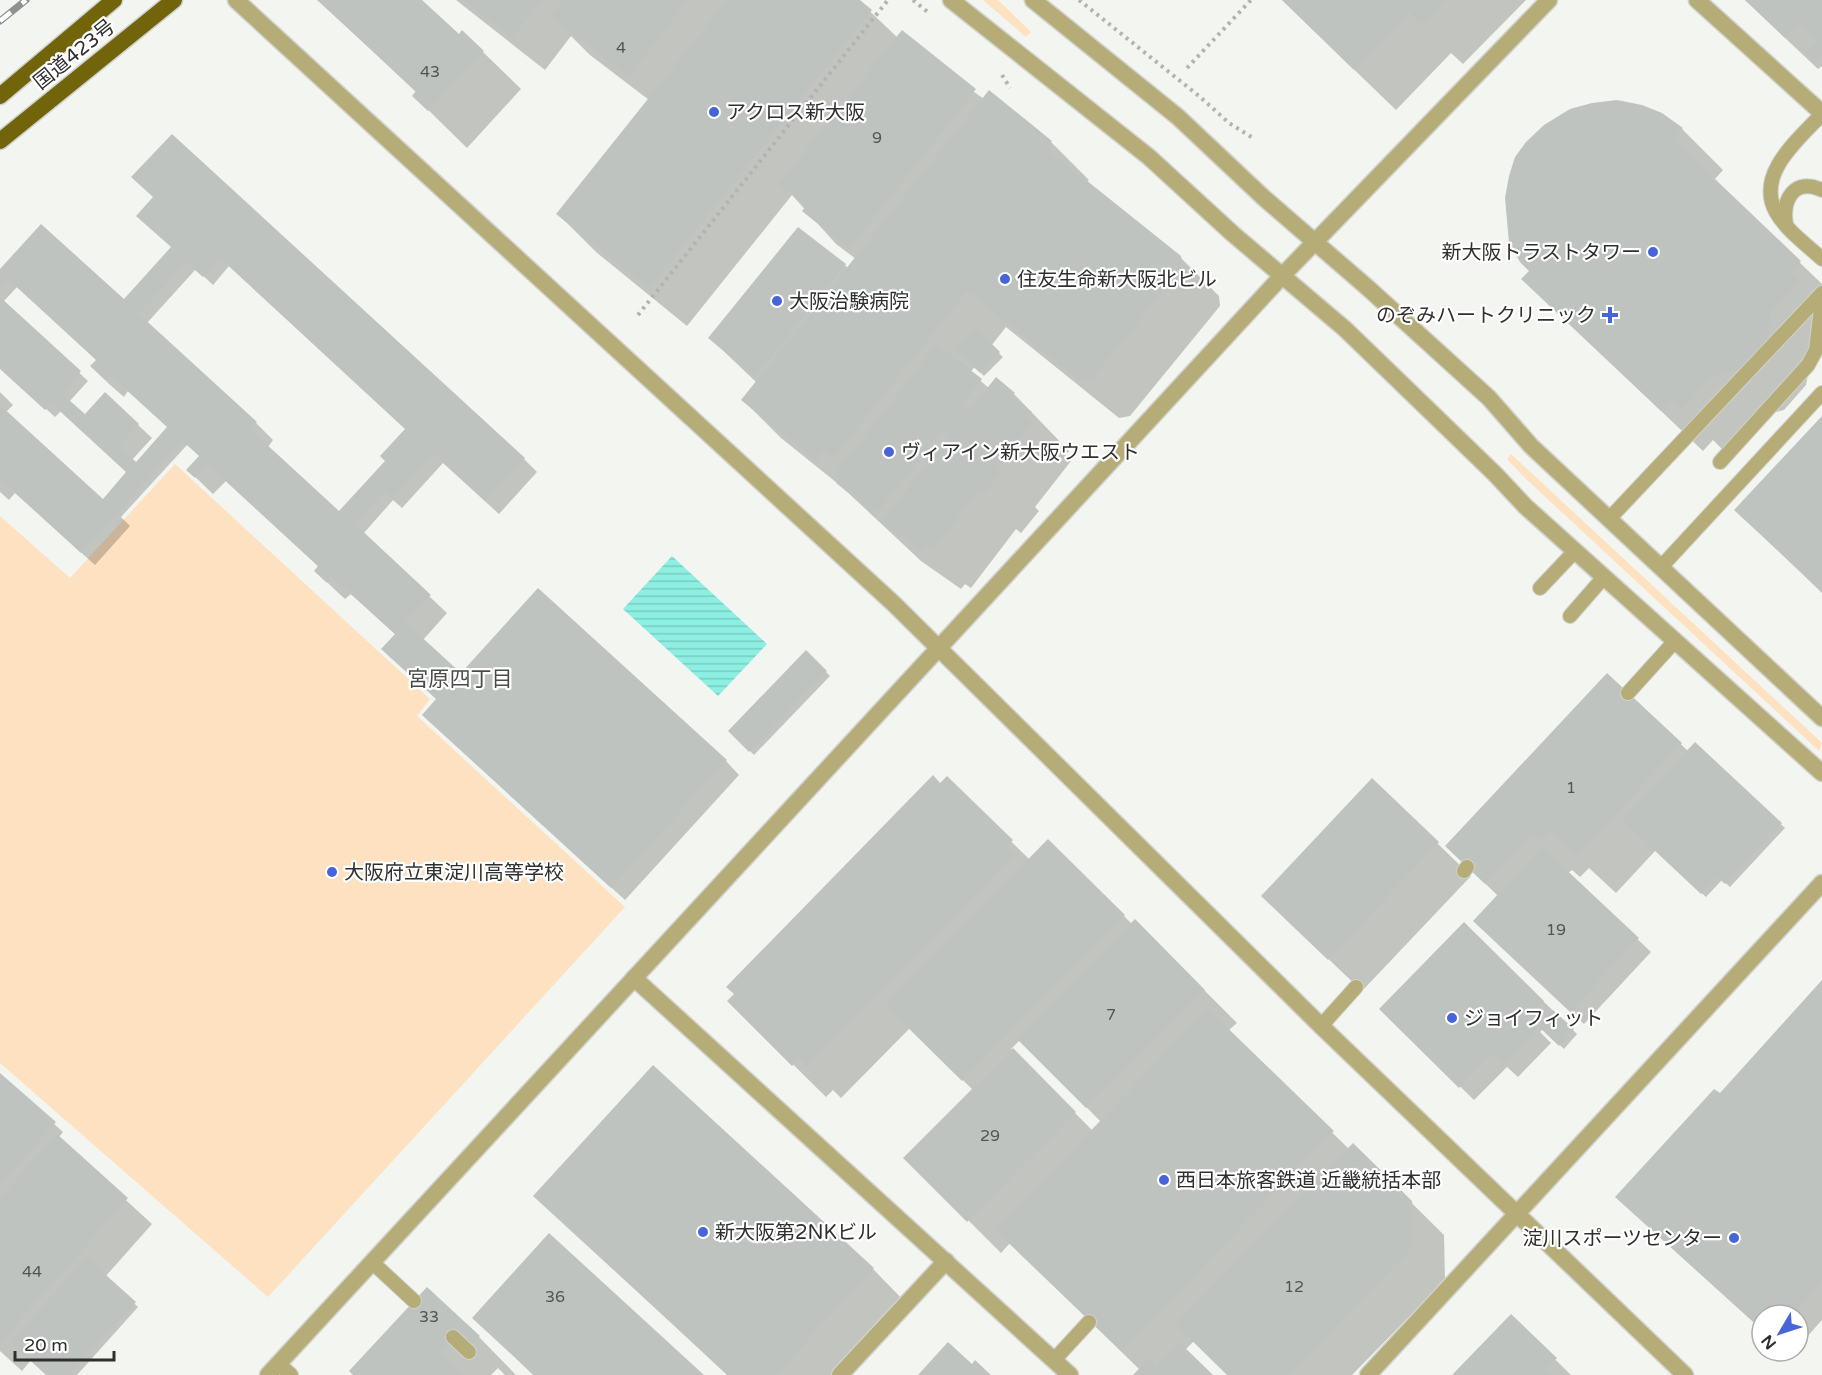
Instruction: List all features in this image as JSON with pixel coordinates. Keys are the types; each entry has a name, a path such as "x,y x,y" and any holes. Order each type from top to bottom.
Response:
{"highway":[{"path":"0,96 114,0"},
{"name":"国道423号","path":"0,141 174,0"}],"street":[{"path":"236,0 939,648 1321,1026 1685,1375"},
{"path":"951,0 1149,157 1345,329 1525,506 1822,773"},
{"path":"1032,0 1178,117 1264,198 1489,398 1531,446 1822,718"},
{"path":"279,1371 372,1263 1282,276 1549,0"},
{"path":"1697,0 1822,114"},
{"path":"1368,1375 1822,883"},
{"path":"634,978 1070,1375"},
{"path":"840,1375 946,1262"}],"lane":[{"path":"1822,114 1783,156 1773,178 1772,202 1786,224 1822,259"},
{"path":"1786,224 1784,210 1787,199 1796,190 1807,187 1822,190"},
{"path":"1609,519 1822,293"},
{"path":"1720,462 1808,365 1816,350 1822,300"},
{"path":"1661,567 1822,393"},
{"path":"1540,588 1575,551"},
{"path":"1570,616 1604,578"},
{"path":"1628,693 1675,642"},
{"path":"1321,1026 1356,987"},
{"path":"372,1263 414,1301"},
{"path":"1054,1360 1089,1322"},
{"path":"453,1337 469,1352"}],"path":[{"path":"638,315 888,0"},
{"path":"1079,0 1229,123 1253,138"},
{"path":"1187,68 1251,0"}],"shaded area":[{"path":"983,0 998,0 1031,32 1026,37"},
{"path":"1511,454 1822,743 1819,751 1526,479 1507,459"},
{"path":"175,464 430,699 417,716 625,907 268,1297 0,1063 0,516 70,578"}],"water":[{"path":"672,556 767,644 718,696 623,609"}],"building":[{"path":"317,0 422,0 459,34 462,30 484,51 428,111 412,96 416,91"},
{"path":"463,0 542,0 512,38"},
{"path":"563,0 687,0 629,77 550,17"},
{"name":"アクロス新大阪","path":"727,0 860,0 872,10 649,289 556,214"},
{"path":"1282,0 1445,0 1421,25 1409,12 1354,70"},
{"path":"1745,0 1822,0 1822,55 1816,62 1806,53 1817,41 1798,23 1785,38"},
{"path":"902,30 976,89 849,249 802,211 806,206 779,184"},
{"name":"住友生命新大阪北ビル","path":"989,90 1052,141 1046,148 1181,256 1182,268 1092,379 1080,381 967,291 833,459 823,451 816,461 741,400"},
{"name":"新大阪トラストタワー","path":"1617,100 1642,105 1662,113 1683,128 1673,139 1801,261 1791,273 1800,282 1771,312 1766,343 1743,369 1712,377 1681,410 1671,400 1661,411 1521,279 1529,271 1520,262 1509,243 1505,198 1515,157 1526,142 1544,125 1570,109"},
{"path":"172,134 525,458 485,501 434,454 392,500 384,492 355,524 431,595 405,622 461,673 538,588 727,760 611,888 422,715 436,699 381,649 395,634 332,577 327,583 314,571 318,566 207,464 195,478 186,470 199,456 183,441 81,553 0,479 0,405 103,499 126,472 51,403 45,410 0,369 0,297 81,371 61,393 85,414 105,392 139,424 119,446 136,462 167,427 110,375 105,380 90,366 96,360 8,279 0,288 0,269 41,224 124,299 171,247 136,216 153,197 131,177","holes":["220,258 405,429 380,456 385,461 339,511 250,429 257,422 139,314 186,262 203,277"]},
{"name":"大阪治験病院","path":"798,227 846,264 755,377 708,338"},
{"path":"976,328 1000,352 980,373 955,349"},
{"name":"ヴィアイン新大阪ウエスト","path":"937,344 982,379 963,404 971,409 996,377 1015,393 1012,396 1032,412 1027,417 1034,422 997,468 1002,472 982,496 978,492 932,551 926,547 923,552 881,523 950,435 943,429 878,512 874,509 872,512 836,483 839,479 834,475"},
{"path":"1822,416 1822,592 1734,510"},
{"path":"806,650 827,671 749,752 728,731"},
{"path":"1607,673 1682,743 1577,856 1550,831 1541,840 1533,833 1485,884 1445,846"},
{"path":"1695,742 1782,823 1725,884 1717,877 1701,894 1622,820"},
{"path":"933,775 940,783 947,776 1013,840 1006,847 1014,855 807,1067 799,1058 792,1066 727,1001 734,994 726,987"},
{"path":"1372,778 1439,842 1328,960 1261,896"},
{"path":"1048,839 1125,915 962,1081 885,1005"},
{"path":"1542,847 1639,938 1570,1012 1473,921"},
{"path":"1135,919 1205,990 1086,1108 1016,1038"},
{"path":"1464,922 1544,1001 1528,1018 1539,1029 1503,1065 1493,1054 1459,1088 1379,1009"},
{"path":"1822,980 1822,1283 1804,1303 1750,1303 1750,1319 1615,1197 1714,1089 1720,1093"},
{"name":"西日本旅客鉄道 近畿統括本部","path":"1208,1009 1334,1131 1121,1351 995,1230"},
{"path":"1553,1010 1574,1029 1559,1046 1538,1026"},
{"path":"1013,1048 1076,1112 967,1222 903,1158"},
{"name":"新大阪第2NKビル","path":"653,1065 874,1268 776,1375 728,1375 533,1196"},
{"path":"0,1073 56,1122 0,1184"},
{"path":"57,1134 128,1198 0,1343 0,1198"},
{"path":"1353,1143 1412,1201 1413,1247 1288,1375 1227,1375 1175,1324"},
{"path":"549,1233 704,1375 534,1375 472,1318"},
{"path":"87,1258 136,1302 69,1375 46,1375 10,1342"},
{"path":"427,1287 480,1336 472,1344 459,1331 439,1353 463,1375 353,1375 349,1371"},
{"path":"1511,1314 1557,1358 1546,1369 1552,1375 1452,1375"},
{"path":"948,1342 972,1364 975,1360 991,1375 918,1375"},
{"path":"1180,1343 1213,1375 1133,1375 1148,1359 1156,1368"}],"railway":[{"path":"0,21 26,0"}],"place":[{"name":"アクロス新大阪","path":"714,112"},
{"name":"新大阪トラストタワー","path":"1653,252"},
{"name":"住友生命新大阪北ビル","path":"1005,279"},
{"name":"大阪治験病院","path":"777,301"},
{"name":"のぞみハートクリニック","path":"1610,315"},
{"name":"ヴィアイン新大阪ウエスト","path":"889,452"},
{"name":"大阪府立東淀川高等学校","path":"332,872"},
{"name":"ジョイフィット","path":"1452,1018"},
{"name":"西日本旅客鉄道 近畿統括本部","path":"1164,1180"},
{"name":"新大阪第2NKビル","path":"703,1232"},
{"name":"淀川スポーツセンター","path":"1734,1238"}],"district":[{"name":"宮原四丁目","path":"460,679"}]}
